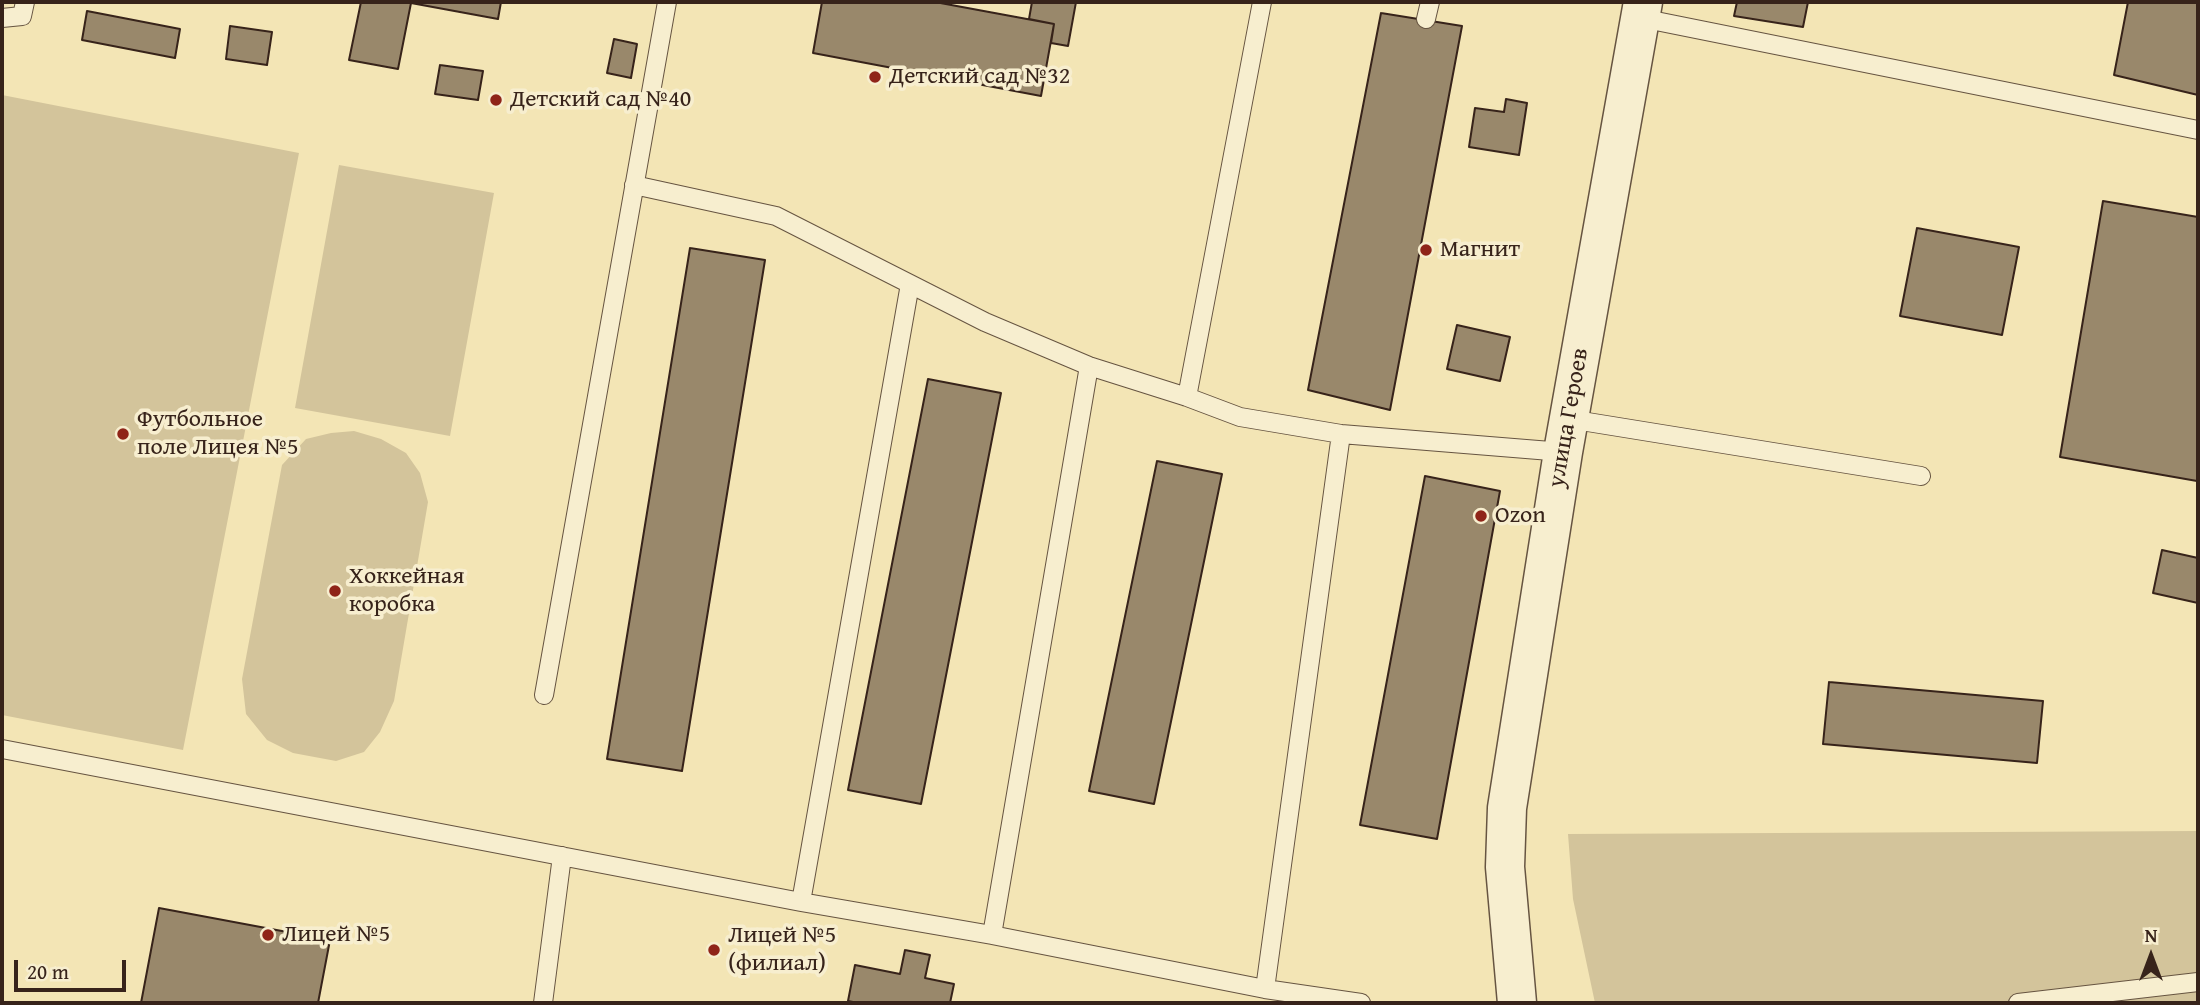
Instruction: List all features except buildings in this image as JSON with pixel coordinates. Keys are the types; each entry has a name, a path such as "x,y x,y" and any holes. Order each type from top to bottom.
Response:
{"street":[{"name":"улица Героев","path":"1517,1003 1505,867 1507,808 1566,436 1642,10"}],"lane":[{"path":"2,18 22,16 24,2"},
{"path":"544,695 667,2"},
{"path":"1187,397 1262,2"},
{"path":"1642,10 2198,130"},
{"path":"634,185 776,216 985,322 1089,366 1240,417 1341,434 1566,436 1921,477"},
{"path":"801,902 910,284"},
{"path":"992,936 1089,366"},
{"path":"1265,989 1341,434"},
{"path":"2,749 1265,989 1361,1003"},
{"path":"543,1003 562,856"},
{"path":"2018,1003 2198,982"}],"shaded area":[{"name":"Футбольное поле Лицея №5","path":"2,95 299,153 183,750 2,715"},
{"path":"339,165 494,193 450,436 295,408"},
{"name":"Хоккейная коробка","path":"354,431 381,439 406,453 420,473 428,502 394,701 380,732 364,752 336,761 293,753 267,740 246,714 242,679 282,465 306,439"},
{"path":"2198,831 2198,1003 1595,1003 1573,899 1568,834"}],"place":[{"name":"Детский сад №32","path":"875,77"},
{"name":"Детский сад №40","path":"496,100"},
{"name":"Магнит","path":"1426,250"},
{"name":"Футбольное поле Лицея №5","path":"123,434"},
{"name":"Ozon","path":"1481,516"},
{"name":"Хоккейная коробка","path":"335,591"},
{"name":"Лицей №5","path":"268,935"},
{"name":"Лицей №5 (филиал)","path":"714,950"}]}
